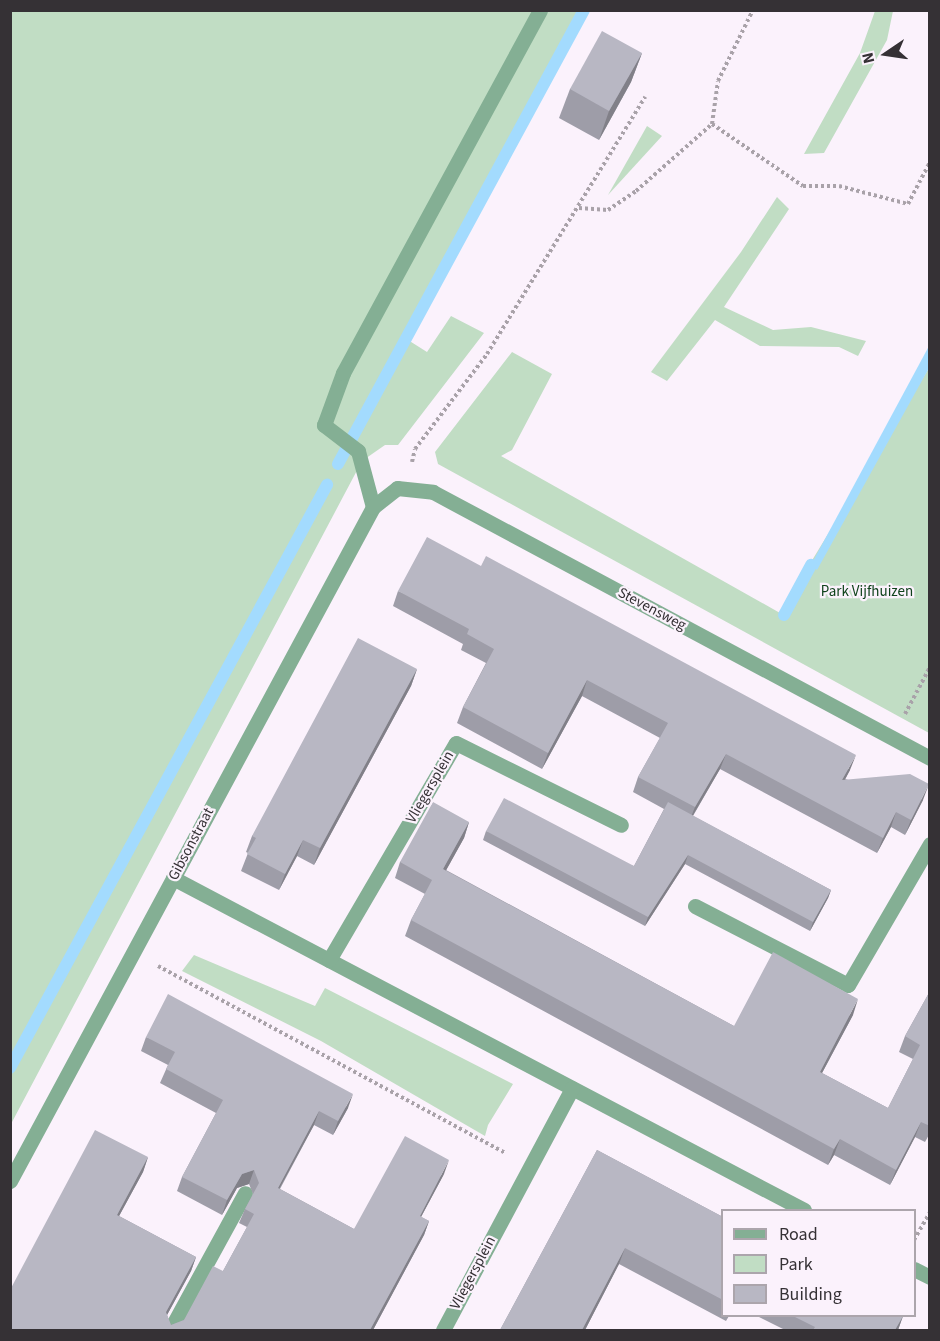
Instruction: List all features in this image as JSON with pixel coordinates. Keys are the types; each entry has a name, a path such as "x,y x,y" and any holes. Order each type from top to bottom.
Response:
{"street":[{"path":"373,507 358,451 324,425 344,373 540,10"},
{"name":"Stevensweg","path":"373,507 397,488 433,492 930,758"},
{"name":"Gibsonstraat","path":"10,1180 373,507"},
{"name":"Vliegersplein","path":"329,960 456,743 621,825"},
{"path":"695,906 848,985 930,844"},
{"path":"173,878 802,1209"},
{"name":"Vliegersplein","path":"442,1330 572,1088"},
{"path":"170,1330 245,1193"},
{"path":"916,1270 930,1277"}],"path":[{"path":"579,208 608,210 636,191 712,124 718,81 753,10"},
{"path":"415,449 488,354 645,97"},
{"path":"712,124 803,186 839,186 908,204 930,162"},
{"path":"893,739 930,667"},
{"path":"133,953 530,1167"},
{"path":"916,1238 930,1212"}],"green space":[{"path":"11,11 585,11 408,340 427,352 451,316 484,333 398,445 385,445 362,461 11,1124"},
{"path":"875,11 893,11 887,40 824,153 804,154 860,53"},
{"path":"647,126 662,136 608,195"},
{"path":"777,197 789,209 724,307 773,330 811,327 866,341 858,356 839,347 760,346 715,320 667,381 651,372 741,252"},
{"name":"Park Vijfhuizen","path":"512,352 552,374 512,450 501,456 780,613 929,368 929,733 438,464 435,452"},
{"path":"194,955 315,1006 325,988 513,1084 488,1125 485,1136 321,1041 182,971"}],"water":[{"path":"929,346 929,368 817,570 811,565"}],"building":[{"path":"602,31 642,53 609,111 570,89"},
{"path":"427,537 481,566 486,556 856,755 842,780 910,774 929,784 911,820 896,812 883,838 726,754 695,807 638,777 668,723 587,680 548,753 463,707 494,649 467,634 469,629 398,591"},
{"path":"358,638 417,669 320,848 303,840 285,874 247,854 256,838 252,836"},
{"path":"504,798 634,866 668,802 831,890 813,922 688,855 648,917 486,831"},
{"path":"433,802 469,822 443,869 734,1026 773,952 858,999 820,1072 888,1108 920,1045 905,1036 930,991 930,1126 921,1122 896,1170 840,1139 834,1149 411,920 432,880 400,862"},
{"path":"168,994 353,1094 338,1121 319,1111 278,1188 354,1229 405,1136 449,1160 420,1216 429,1221 370,1330 10,1330 10,1290 95,1130 148,1157 117,1215 196,1257 166,1312 171,1325 184,1320 213,1266 223,1271 254,1214 245,1209 259,1183 254,1170 242,1174 227,1200 182,1177 223,1100 166,1069 175,1052 146,1037"},
{"path":"597,1150 721,1216 721,1299 625,1248 582,1330 500,1330"},
{"path":"795,1317 902,1317 895,1330 813,1330 815,1327"}],"waterway":[{"path":"338,464 584,10"},
{"path":"10,1068 327,485"},
{"path":"784,615 811,565"}]}
